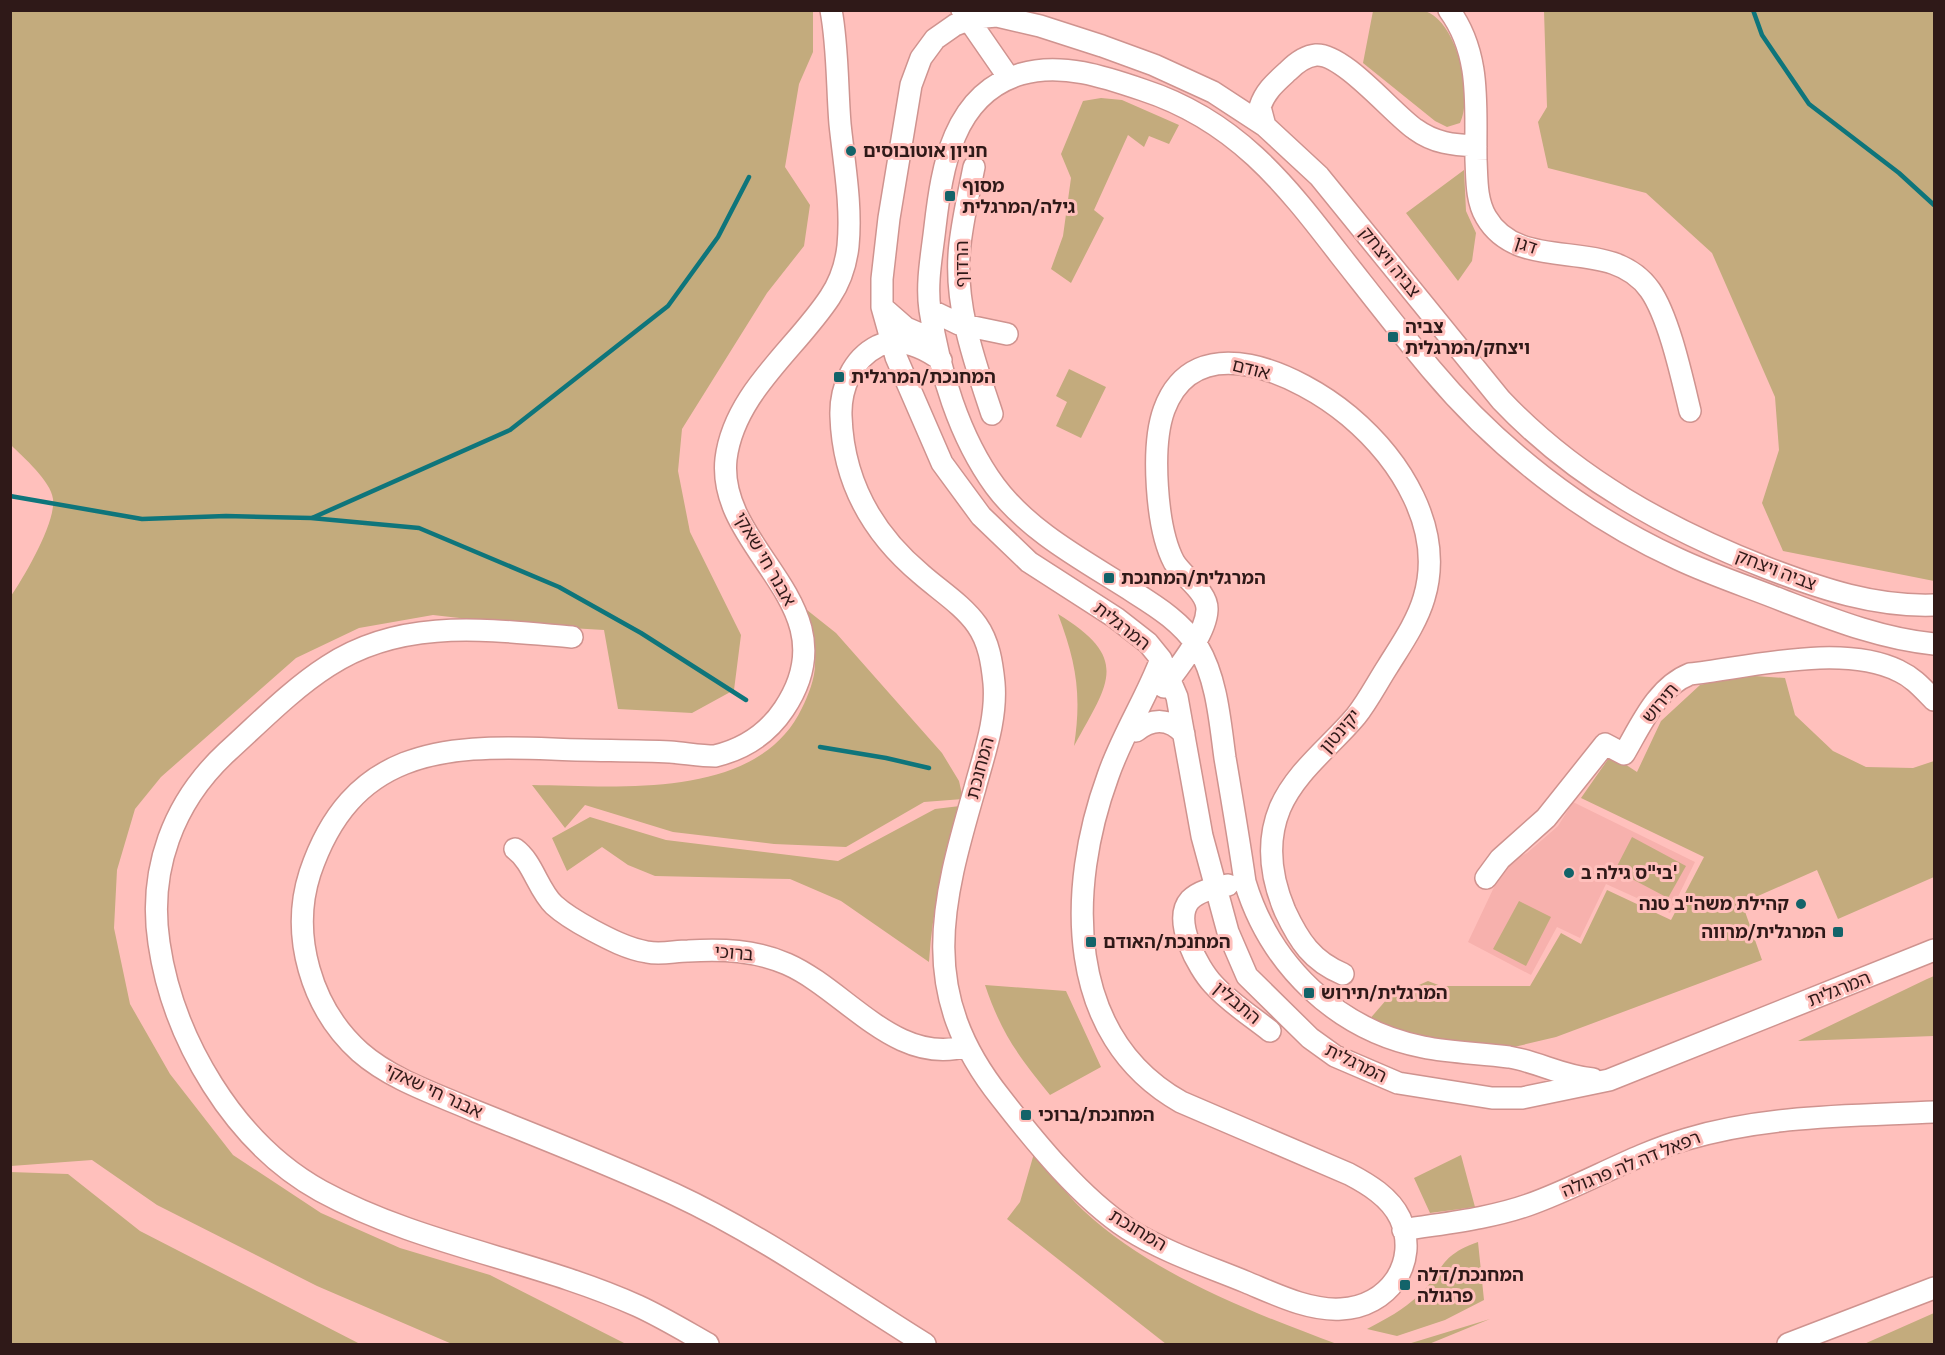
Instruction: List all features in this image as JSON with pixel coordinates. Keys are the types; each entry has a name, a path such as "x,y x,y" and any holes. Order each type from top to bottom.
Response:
{"street":[{"name":"דגן","path":"1449,10 1465,36 1475,72 1480,205 1493,228 1515,244 1530,249 1616,262 1651,291 1672,343 1690,411"},
{"name":"אבנר חי שאקי","path":"832,12 849,226 845,263 831,296 777,361 738,420 726,460 733,504 783,586 801,628 804,647 799,678 778,717 747,744 715,756 672,752 509,747 456,749 410,761 370,781 349,803 327,835 317,855 305,894 303,916 305,954 318,995 329,1014 358,1050 397,1077 653,1185 713,1213 926,1344"},
{"path":"974,14 1009,78"},
{"name":"המרגלית","path":"974,14 935,39 921,58 914,75 889,218 882,279 882,307 893,349 942,463 981,516 1029,562 1116,618 1144,639 1159,656 1171,678 1184,734 1202,836 1228,932 1247,975 1310,1038 1335,1056 1398,1083 1492,1098 1522,1098 1609,1080 1935,950"},
{"name":"צביה ויצחק","path":"974,14 997,16 1040,26 1154,64 1229,101 1265,126 1333,191 1501,400 1531,431 1570,463 1637,508 1737,556 1821,588 1869,601 1896,605 1935,605"},
{"path":"1265,126 1260,107 1267,91 1303,59 1316,55 1326,57 1351,73 1420,132 1438,142 1476,146"},
{"name":"צביה ויצחק","path":"1009,78 1037,71 1072,71 1094,75 1152,93 1216,127 1261,159 1281,179 1376,301 1463,405 1505,445 1560,489 1622,529 1675,558 1864,630 1900,639 1935,644"},
{"name":"המרגלית","path":"1009,78 988,91 968,110 952,138 938,202 929,280 932,350 960,418 993,483 1011,506 1057,542 1160,608 1180,625 1194,642 1207,667 1215,698 1245,882 1260,922 1280,955 1307,987 1359,1025 1386,1037 1422,1047 1499,1056 1576,1077 1609,1080"},
{"path":"1229,101 1267,91"},
{"name":"הרדוף","path":"974,167 960,245 959,278 966,326 992,414"},
{"path":"882,307 932,350 966,326"},
{"path":"930,310 966,326 1007,334"},
{"name":"המחנכת","path":"932,350 893,349 860,377 845,402 841,416 842,441 852,482 868,516 909,564 976,624 991,661 994,687 993,719 954,862 945,904 942,939 950,999 967,1046 998,1096 1092,1200 1132,1231 1168,1250 1295,1301 1338,1310 1375,1302 1388,1290 1399,1274 1405,1254 1403,1230 1391,1205 1367,1183 1326,1162 1181,1102 1145,1079 1128,1060 1097,1004 1088,980 1082,948 1081,913 1084,871 1101,794 1159,656"},
{"name":"אודם","path":"1207,607 1200,593 1176,566 1166,543 1158,464 1159,432 1168,399 1188,374 1201,367 1230,362 1246,364 1282,377 1335,405 1378,443 1402,474 1419,508 1425,530"},
{"name":"יקינטון","path":"1273,876 1272,837 1281,806 1301,775 1357,714 1412,626 1424,598 1428,579 1425,530"},
{"path":"1159,656 1181,652 1194,642 1204,623 1207,607"},
{"path":"1180,625 1199,620 1207,607"},
{"path":"572,637 471,628 423,631 360,649 344,656 311,678 207,773 176,817 166,840 158,886 157,911 162,962 188,1038 218,1092 263,1146 309,1183 348,1204 381,1218 638,1306 708,1344"},
{"name":"המחנכת","path":"1101,794 1136,731 1194,642"},
{"name":"תירוש","path":"1486,878 1500,859 1546,818 1605,744 1624,754 1664,692 1674,681 1682,677 1815,659 1858,660 1899,671 1916,681 1935,700"},
{"path":"1136,731 1146,724 1158,721 1173,724 1184,734"},
{"name":"ברוכי","path":"514,849 553,904 592,930 632,948 648,953 708,950 757,954 812,977 879,1027 915,1045 934,1051 948,1052 967,1046"},
{"path":"1216,888 1273,876 1283,905 1304,948 1316,960 1343,974"},
{"name":"התבלין","path":"1216,888 1191,899 1185,910 1189,943 1213,984 1270,1031"},
{"name":"רפאל דה לה פרגולה","path":"1403,1230 1510,1211 1553,1195 1670,1144 1727,1128 1784,1120 1935,1112"},
{"path":"1788,1344 1935,1288"}],"shaded area":[{"path":"1407,9 1425,11 1437,18 1446,29 1460,61 1463,79 1464,111 1460,123 1447,127 1435,121 1363,63 1373,11"},
{"path":"10,11 813,11 813,52 799,84 785,167 810,205 804,246 767,293 682,429 678,471 690,532 741,635 734,690 692,713 618,709 604,630 520,625 433,615 359,628 296,658 161,777 135,809 117,870 114,928 130,1004 170,1074 233,1155 321,1213 400,1248 490,1275 626,1344 452,1344 317,1286 157,1205 92,1160 11,1166 11,596 31,563 50,522 53,499 42,477 11,445"},
{"path":"1544,11 1934,11 1934,581 1783,551 1762,503 1779,450 1775,397 1712,253 1646,193 1548,168 1538,122 1547,107"},
{"path":"1101,98 1122,100 1179,125 1169,144 1149,136 1144,147 1128,135 1094,210 1104,218 1071,283 1051,269 1063,236 1071,178 1061,154 1083,101"},
{"path":"1464,170 1466,211 1476,233 1472,261 1458,281 1406,213"},
{"path":"1069,369 1106,387 1081,438 1056,426 1067,402 1056,396"},
{"path":"807,610 836,633 942,753 959,781 963,799 924,802 846,847 774,844 673,832 585,805 565,828 532,785 644,786 683,782 720,773 753,759 781,738 802,708 809,693 814,676 815,658"},
{"path":"1058,614 1081,630 1096,645 1104,659 1106,673 1104,688 1097,705 1074,746 1077,710 1076,678"},
{"path":"1741,675 1785,678 1795,715 1833,751 1866,767 1913,768 1934,761 1934,877 1838,919 1817,870 1742,903 1762,960 1556,1037 1514,1047 1447,1045 1368,1021 1387,999 1428,981 1441,986 1530,986 1561,933 1581,944 1607,890 1671,920 1704,857 1581,798 1611,755 1637,772 1661,721 1700,685"},
{"path":"1573,802 1695,862 1670,913 1606,884 1580,938 1557,927 1531,975 1468,942 1505,864 1527,853 1558,826"},
{"path":"960,806 940,883 929,962 841,901 790,879 655,876 628,865 602,847 567,871 552,838 590,817 666,840 838,861 935,809"},
{"path":"1632,837 1686,866 1668,898 1615,870"},
{"path":"1519,901 1551,917 1526,966 1493,949"},
{"path":"1934,976 1934,1036 1798,1041 1927,979"},
{"path":"985,985 1066,991 1101,1067 1050,1095 1012,1044 998,1018"},
{"path":"1035,1150 1058,1182 1084,1211 1140,1254 1237,1305 1337,1344 1166,1344 1007,1219 1020,1202"},
{"path":"1461,1155 1475,1207 1430,1213 1414,1178"},
{"path":"10,1172 68,1174 140,1231 360,1344 11,1344"},
{"path":"1478,1242 1484,1300 1445,1320 1397,1336 1367,1329 1407,1305 1428,1286 1448,1259"},
{"path":"1934,1313 1934,1344 1864,1344"},
{"path":"1490,1319 1429,1344 1408,1344"}],"waterway":[{"path":"1753,10 1762,35 1809,104 1899,173 1934,205"},
{"path":"312,518 510,430 668,306 718,237 749,177"},
{"path":"10,496 142,519 226,516 311,518 419,528 559,587 641,633 746,700"},
{"path":"820,747 929,768"}],"place":[{"name":"חניון אוטובוסים","path":"851,151"},
{"name":"מסוף גילה/המרגלית","path":"950,196"},
{"name":"צביה ויצחק/המרגלית","path":"1393,337"},
{"name":"המחנכת/המרגלית","path":"839,377"},
{"name":"המרגלית/המחנכת","path":"1109,578"},
{"name":"בי\"ס גילה ב'","path":"1569,873"},
{"name":"קהילת משה\"ב טנה","path":"1801,904"},
{"name":"המרגלית/מרווה","path":"1838,932"},
{"name":"המחנכת/האודם","path":"1091,942"},
{"name":"המרגלית/תירוש","path":"1309,993"},
{"name":"המחנכת/ברוכי","path":"1026,1115"},
{"name":"המחנכת/דלה פרגולה","path":"1405,1285"}]}
